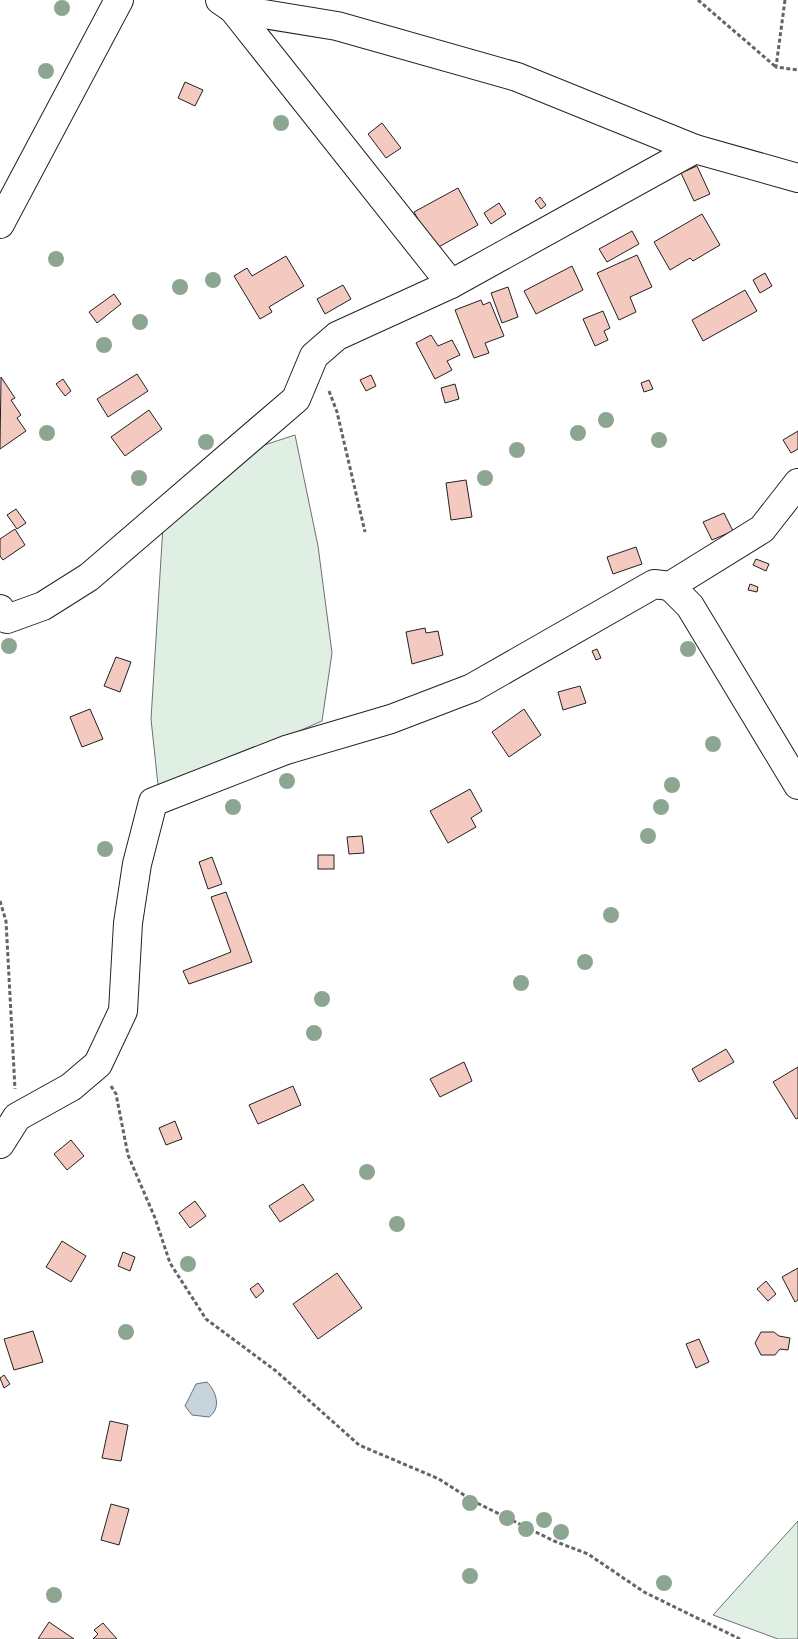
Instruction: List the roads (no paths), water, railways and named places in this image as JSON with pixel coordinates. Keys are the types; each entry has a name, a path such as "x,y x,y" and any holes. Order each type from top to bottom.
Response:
{"street":[{"path":"0,224 119,0"},
{"path":"226,4 337,26 517,76 696,149 798,178"},
{"path":"226,4 451,284"},
{"path":"0,610 7,619 43,606 89,577 296,399 314,356 337,336 451,284 696,149"},
{"path":"670,586 762,529 798,483"},
{"path":"0,1144 17,1117 71,1087 98,1064 123,1011 128,923 137,864 153,802 286,750 391,719 472,688 654,584 670,586 690,606 798,785"}]}
